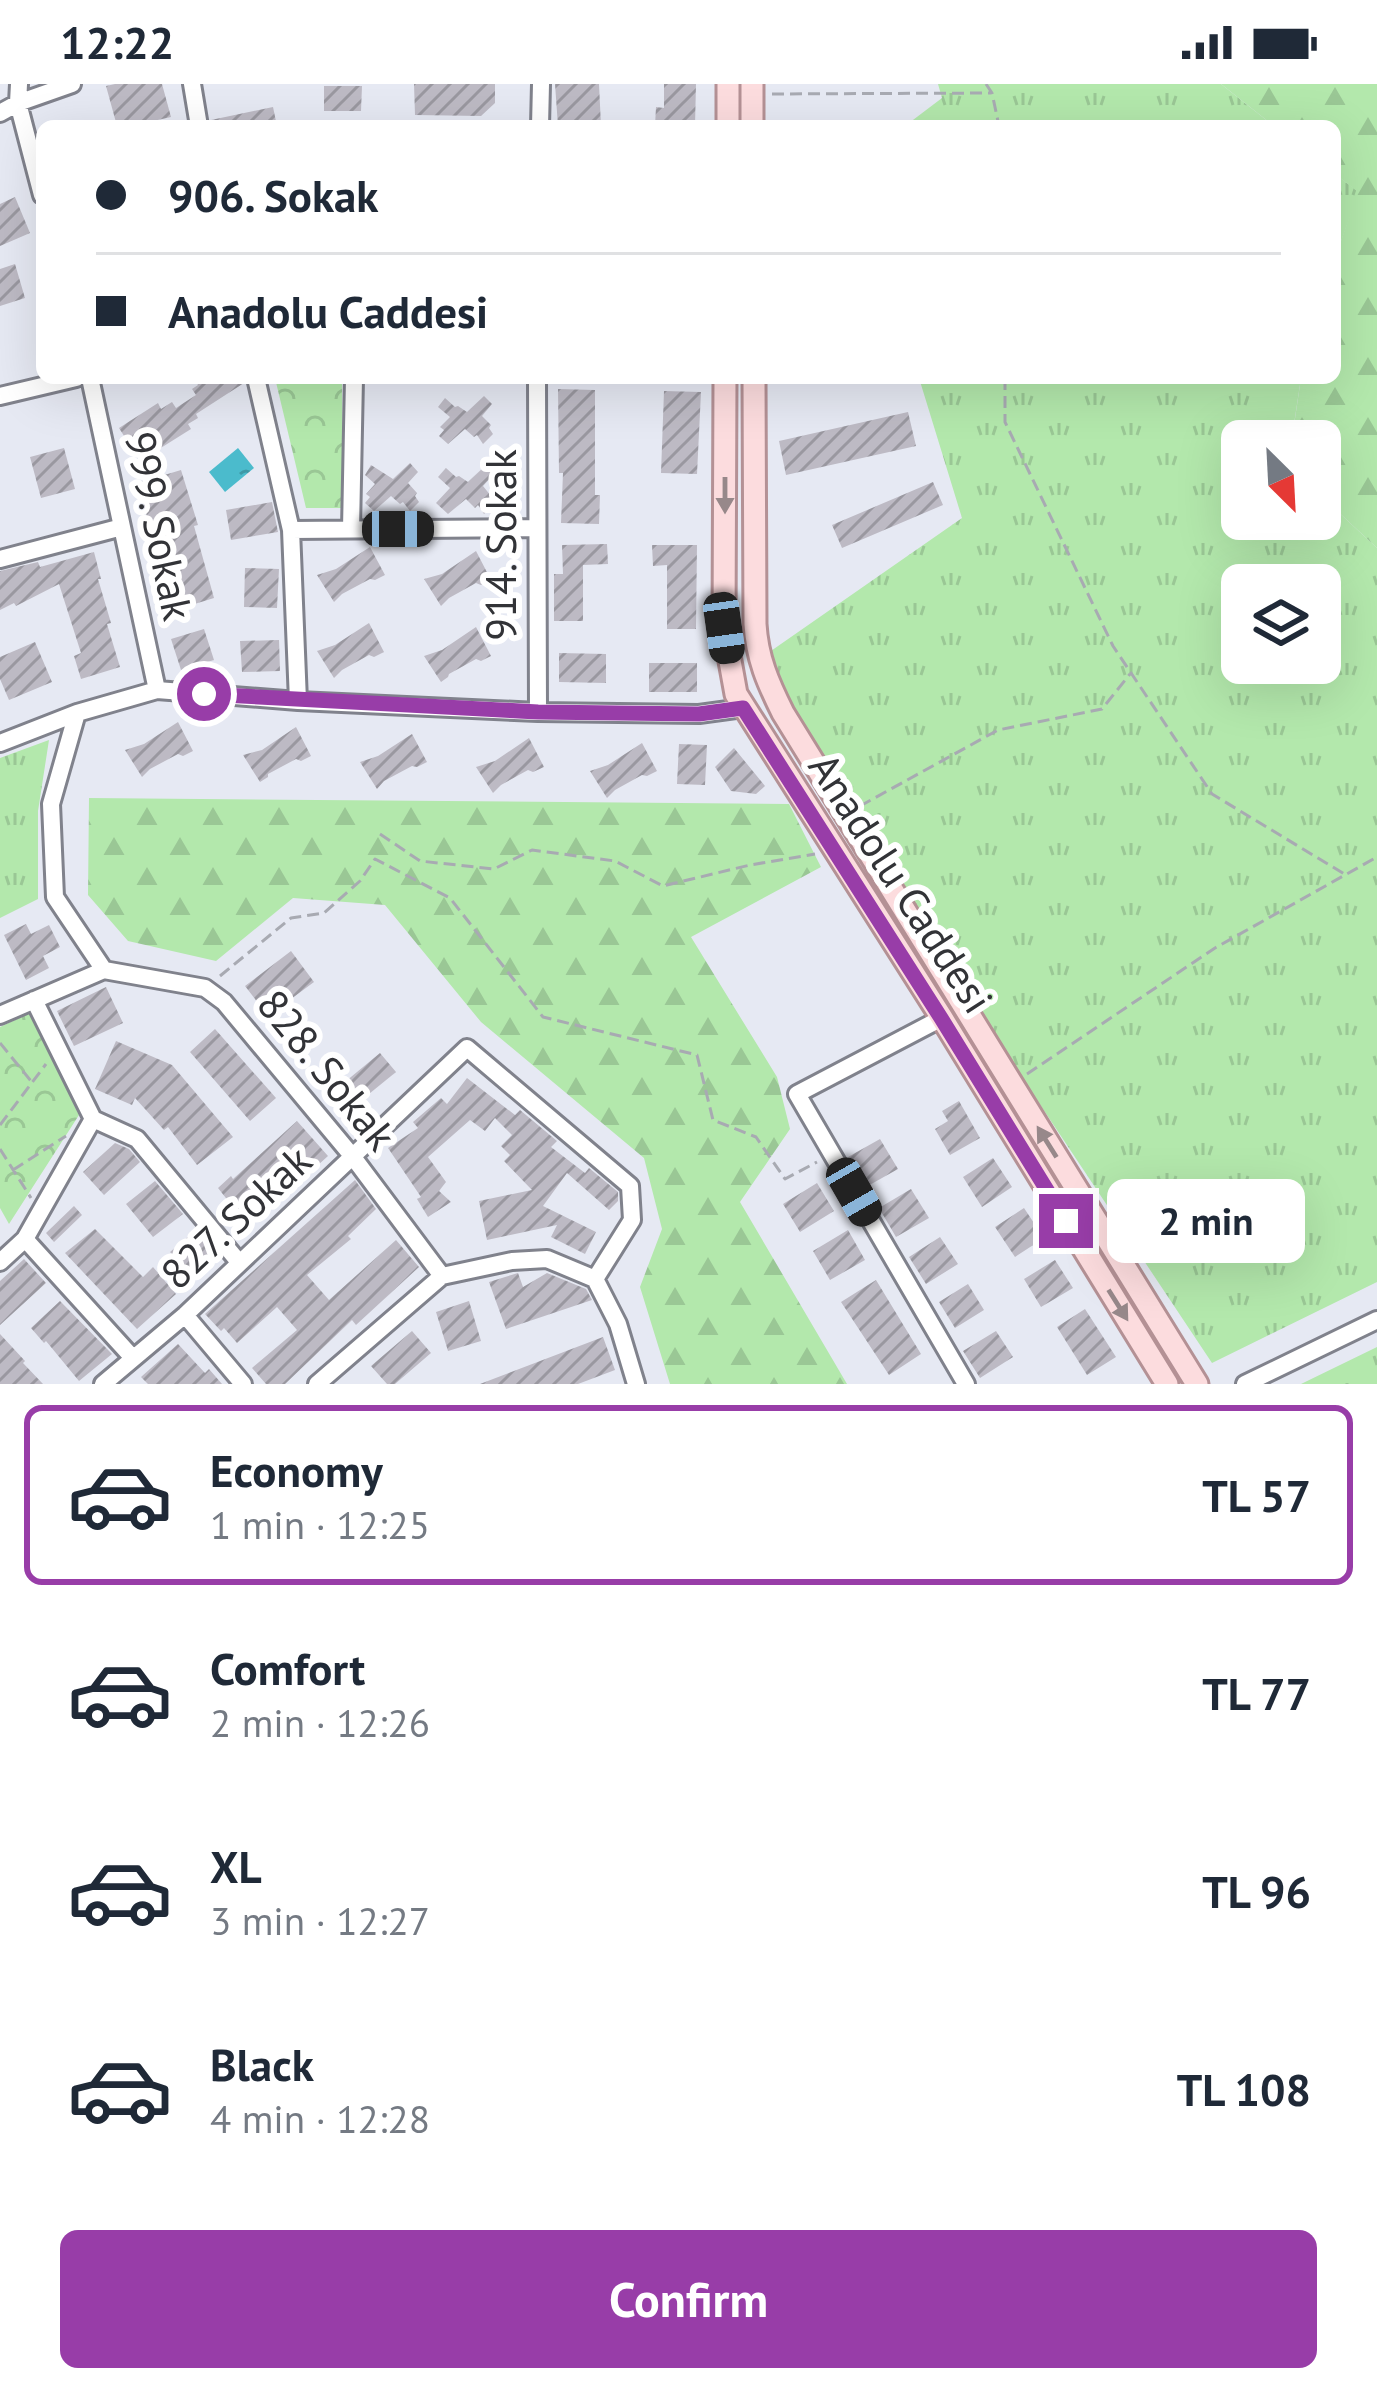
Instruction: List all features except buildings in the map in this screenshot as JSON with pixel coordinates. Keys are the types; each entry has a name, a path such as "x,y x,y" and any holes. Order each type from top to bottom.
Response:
{"main road":[{"path":"728,84 728,120"},
{"path":"753,120 758,89"},
{"name":"Anadolu Caddesi","path":"725,384 724,628 736,694 1167,1384"},
{"name":"Anadolu Caddesi","path":"754,384 754,624 765,676 783,713 1197,1384"}],"street":[{"path":"0,113 19,93 71,84"},
{"path":"192,84 198,120"},
{"path":"540,120 541,84"},
{"path":"19,93 36,168"},
{"path":"0,396 51,384"},
{"name":"999. Sokak","path":"91,384 157,690"},
{"path":"257,384 291,530 298,700"},
{"path":"352,529 354,384"},
{"name":"914. Sokak","path":"537,384 538,712"},
{"path":"0,559 122,526"},
{"path":"291,530 536,528"},
{"path":"0,742 157,690 538,712 699,714 743,708"},
{"path":"0,1015 104,970 55,897 51,804 77,713"},
{"name":"828. Sokak","path":"104,970 205,988 224,1002 353,1157 442,1276"},
{"path":"34,1000 93,1119 136,1139 238,1261"},
{"path":"941,1018 797,1094 966,1384"},
{"name":"827. Sokak","path":"103,1384 185,1315 467,1048 630,1186 632,1220 596,1279"},
{"path":"0,1262 25,1239 93,1119"},
{"path":"25,1239 132,1357"},
{"path":"317,1384 442,1276 512,1261 547,1259 596,1279 618,1324 635,1384"},
{"path":"185,1315 243,1384"},
{"path":"1245,1384 1377,1320"}],"path":[{"path":"986,84 998,120"},
{"path":"758,89 992,93"},
{"path":"1005,384 1005,422 1113,646 1212,794 1346,875"},
{"path":"850,812 998,730 1102,709 1131,672"},
{"path":"380,834 420,861 494,869 532,850 615,861 663,886 834,851"},
{"path":"1013,1085 1215,949 1377,857"},
{"path":"205,988 291,918 324,913 360,881 375,859 450,898 543,1017 697,1055 713,1120 756,1137 785,1179 832,1154"},
{"path":"0,1043 32,1082"},
{"path":"0,1125 58,1048"},
{"path":"13,1170 93,1119"},
{"path":"0,1149 40,1212"}],"green space":[{"path":"938,84 1221,84 1266,120 913,120 942,98"},
{"path":"1221,84 1377,84 1377,548 1341,515 1341,420 1295,420 1300,384 1341,384 1341,241 1358,192 1341,179 1341,120 1266,120"},
{"path":"1341,178 1359,192 1341,242"},
{"path":"276,384 342,384 343,508 306,508"},
{"path":"921,384 1300,384 1295,420 1221,420 1221,540 1341,540 1341,515 1377,548 1377,1282 1212,1363 1017,1070 792,705 768,653 962,518"},
{"path":"49,740 38,811 38,899 0,918 0,758"},
{"path":"89,798 789,804 821,867 691,937 777,1077 790,1129 740,1202 847,1384 670,1384 640,1287 662,1229 644,1158 481,1022 385,905 293,898 216,961 128,941 88,895"},
{"path":"30,1013 79,1115 9,1224 0,1208 0,1027"},
{"path":"1377,1347 1377,1384 1301,1384"}],"water":[{"path":"238,448 254,468 225,492 209,472"}],"route":[{"path":"204,694 538,712 699,714 743,708 1066,1221"}]}
